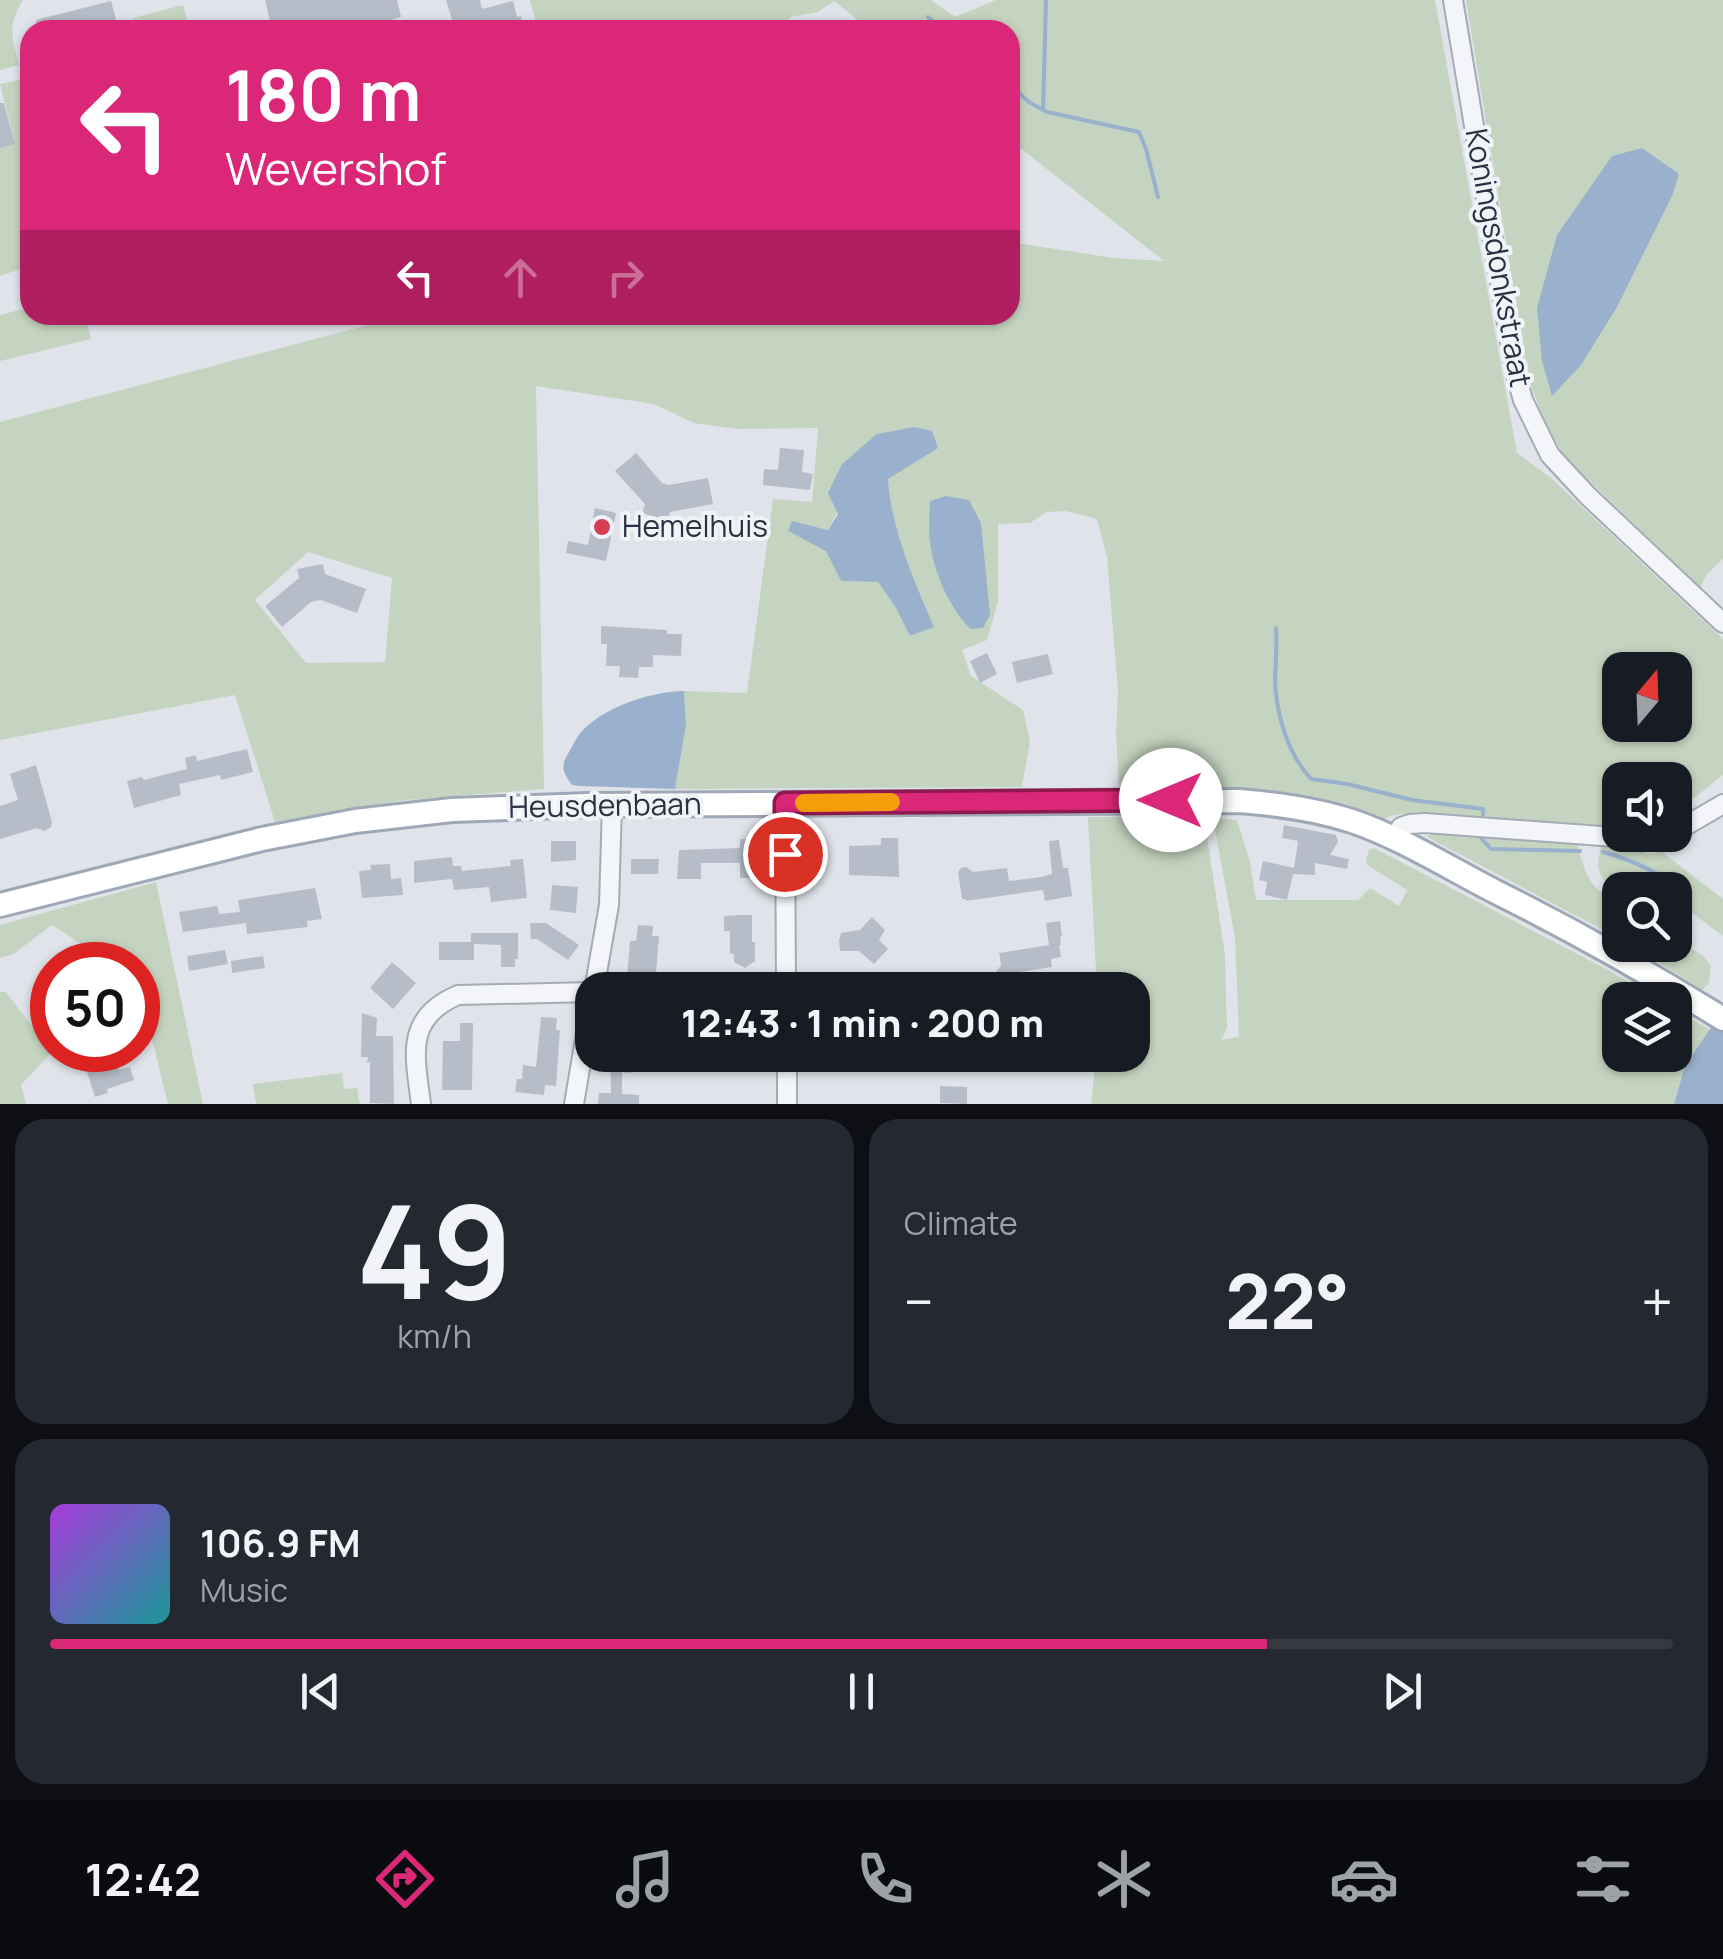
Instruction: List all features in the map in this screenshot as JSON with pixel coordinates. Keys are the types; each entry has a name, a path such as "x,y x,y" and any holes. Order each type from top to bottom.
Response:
{"main road":[{"name":"Heusdenbaan","path":"0,905 262,839 355,821 452,810 612,804 1239,801 1318,811 1394,839 1620,956 1723,1019"}],"street":[{"name":"Koningsdonkstraat","path":"1453,0 1522,400 1550,455 1723,623"},
{"path":"785,803 786,972"},
{"path":"597,972 609,905 612,804"},
{"path":"1692,822 1723,804"},
{"path":"1394,839 1401,827 1410,824 1602,836"},
{"path":"422,1104 416,1042 430,1011 444,1000 458,994 575,993"},
{"path":"574,1104 579,1072"},
{"path":"786,1072 787,1104"}],"green space":[{"path":"0,0 23,0 12,31 19,65 0,70"},
{"path":"530,0 931,0 955,17 996,0 1435,0 1517,453 1551,478 1723,639 1723,775 1692,800 1692,762 1602,762 1602,828 1492,821 1483,815 1477,820 1416,813 1382,819 1347,804 1286,792 1119,786 1118,691 1107,557 1097,519 1066,511 1046,512 1030,523 998,524 998,602 987,640 962,650 971,676 1023,710 1030,741 1022,787 675,789 686,725 684,691 747,693 773,499 812,502 818,428 737,429 694,423 654,404 536,386 544,789 406,800 275,822 235,695 0,740 0,422 368,325 1020,325 1020,244 1114,258 1164,261 1020,148 1020,20 858,20 834,1 818,12 790,20 535,20","holes":["894,431 937,448 888,478 898,536 933,627 910,636 878,582 841,581 826,550 792,521 828,530 877,434","308,552 392,578 385,662 306,663 255,600"]},
{"path":"1466,0 1723,0 1723,559 1707,574 1700,588 1565,457 1536,398 1528,377"},
{"path":"183,5 187,20 134,20"},
{"path":"20,80 20,269 0,276 0,148 15,143 0,84"},
{"path":"20,310 20,325 88,325 91,339 0,361 0,315"},
{"path":"1088,817 1204,817 1225,955 1227,1028 1221,1040 1239,1037 1235,938 1213,818 1237,820 1256,900 1358,900 1370,888 1399,906 1407,890 1367,865 1369,850 1374,848 1628,982 1602,982 1602,1072 1683,1072 1674,1104 1091,1104 1094,1072 1150,1072 1150,972 1096,972"},
{"path":"1431,833 1577,844 1590,880 1602,893 1602,929 1427,837"},
{"path":"1601,845 1602,852 1662,852 1688,872 1602,872 1602,877 1598,861"},
{"path":"1692,875 1723,899 1723,936 1692,913"},
{"path":"156,882 203,1104 168,1104 160,1071 160,942 78,942 52,925 13,954 0,958 0,925"},
{"path":"1692,949 1704,956 1711,966 1709,983 1702,990 1658,962 1692,962"},
{"path":"0,992 6,992 30,1023 30,1072 33,1072 21,1085 26,1104 0,1104"},
{"path":"1692,1019 1711,1030 1692,1056"},
{"path":"342,1073 344,1089 357,1088 360,1104 256,1104 253,1084"}],"water":[{"path":"1642,148 1679,174 1672,196 1617,307 1581,365 1552,396 1542,361 1537,308 1557,235 1612,156"},
{"path":"914,427 932,431 938,448 888,479 899,536 934,627 910,636 878,582 841,581 826,551 788,531 792,521 828,530 838,514 828,493 842,464 877,434"},
{"path":"946,496 969,500 981,523 990,615 983,628 970,629 962,620 935,566 929,537 930,501"},
{"path":"684,691 686,725 675,789 572,785 564,764 593,721 638,699"},
{"path":"1723,1010 1723,1104 1674,1104 1683,1072 1692,1072 1692,1056"}],"building":[{"path":"265,0 397,0 401,17 390,20 270,20"},
{"path":"446,0 480,0 482,9 513,1 517,17 522,20 452,20"},
{"path":"111,1 116,20 36,20"},
{"path":"0,103 4,103 15,144 0,148"},
{"path":"780,448 804,450 802,472 813,474 810,490 763,485 764,469 778,470"},
{"path":"636,453 662,483 708,478 713,504 670,512 667,521 642,513 645,504 615,471"},
{"name":"Hemelhuis","path":"595,508 616,513 606,561 566,553 568,541 588,545"},
{"path":"323,564 325,574 366,589 357,613 321,600 311,602 282,627 265,606 299,578 297,569"},
{"path":"601,626 682,634 681,656 653,655 653,667 639,667 638,678 619,677 620,666 606,666 607,644 601,644"},
{"path":"987,653 997,674 980,683 970,661"},
{"path":"1048,654 1053,674 1017,683 1012,662"},
{"path":"247,749 253,772 179,784 181,795 134,808 127,781 187,769 185,758 196,755 197,761"},
{"path":"36,765 51,827 0,839 0,806 18,800 10,774"},
{"path":"1284,825 1336,835 1338,842 1330,855 1349,859 1347,869 1315,863 1315,875 1293,874 1287,900 1265,895 1267,882 1259,880 1263,861 1294,868 1298,841 1282,838"},
{"path":"881,838 898,838 899,877 849,875 849,846 881,845"},
{"path":"740,839 763,839 761,878 740,878 740,863 701,863 701,879 677,879 679,850 740,848"},
{"path":"1059,840 1072,896 1045,901 1043,890 962,899 958,872 961,868 973,872 1007,868 1009,881 1052,874 1049,841"},
{"path":"551,841 576,841 576,860 551,862"},
{"path":"452,857 453,866 461,866 462,871 511,866 510,860 523,859 527,898 491,902 489,887 454,890 452,879 414,883 414,861"},
{"path":"631,859 659,859 658,874 631,874"},
{"path":"390,864 391,879 401,878 403,895 362,898 359,871 371,870 370,865"},
{"path":"552,885 578,887 576,913 550,910"},
{"path":"315,888 322,919 307,921 308,927 247,934 246,923 183,932 179,912 217,906 219,914 240,912 238,900"},
{"path":"752,915 755,961 745,968 734,962 734,954 730,953 730,931 724,931 724,916"},
{"path":"872,917 885,930 879,940 888,949 874,964 859,951 840,951 839,940 841,933 860,930"},
{"path":"1060,921 1061,957 1051,959 1052,967 996,972 1001,965 999,953 1049,945 1046,923"},
{"path":"530,923 546,923 579,945 568,960 531,939"},
{"path":"638,925 653,926 652,936 659,936 656,972 627,972 630,941 636,941"},
{"path":"471,933 518,933 515,967 501,967 501,945 474,944 474,960 439,960 439,942 471,942"},
{"path":"225,950 228,964 189,971 187,956"},
{"path":"263,956 265,968 232,973 231,961"},
{"path":"392,962 416,983 393,1009 370,988"},
{"path":"362,1013 377,1018 376,1036 393,1036 394,1104 370,1103 370,1062 368,1057 361,1057"},
{"path":"541,1017 557,1018 556,1030 560,1030 556,1086 545,1085 544,1095 515,1092 517,1079 522,1079 523,1065 536,1067"},
{"path":"460,1023 473,1023 472,1090 442,1090 443,1041 460,1041"},
{"path":"87,1072 132,1072 134,1080 95,1097"},
{"path":"610,1072 622,1072 622,1094 639,1095 639,1104 598,1104 599,1093 611,1093"},
{"path":"940,1086 967,1087 967,1104 940,1103"}],"waterway":[{"path":"1043,110 1046,0"},
{"path":"928,17 932,20"},
{"path":"1020,94 1047,112 1139,132 1158,197"},
{"path":"1276,628 1280,717 1295,757 1311,779 1412,800 1483,809 1483,815"},
{"path":"1482,839 1491,849 1580,851"},
{"path":"1603,852 1653,872"}],"slow traffic":[{"path":"804,803 891,802"}],"place":[{"name":"Hemelhuis","path":"602,527"}],"route":[{"path":"785,854 785,803 1171,800"}]}
